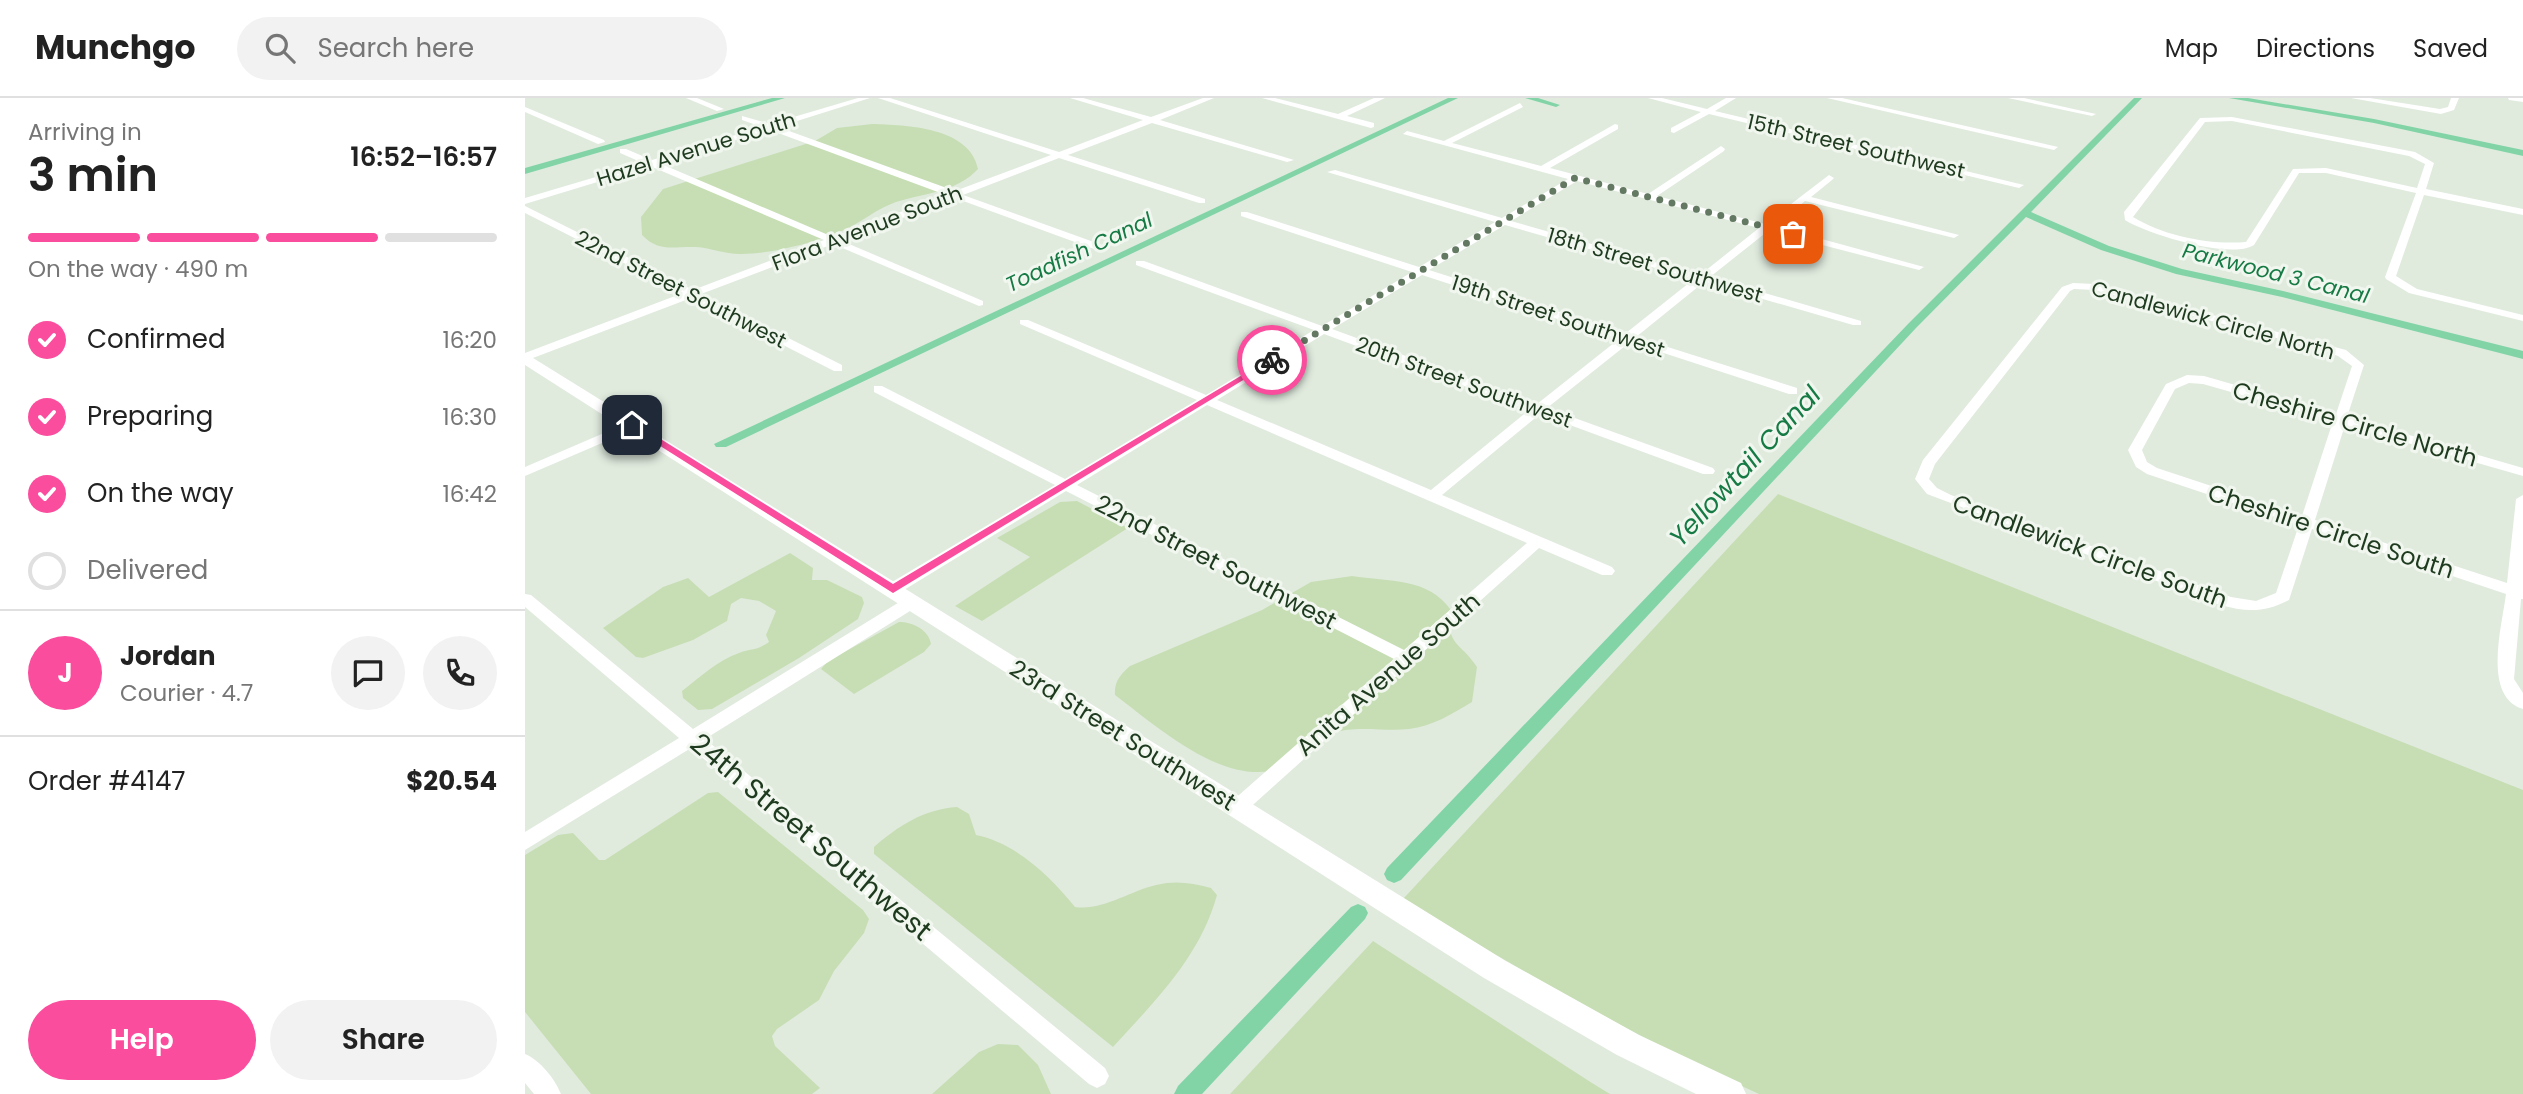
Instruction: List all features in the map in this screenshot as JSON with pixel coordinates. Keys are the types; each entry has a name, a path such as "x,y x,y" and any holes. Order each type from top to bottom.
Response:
{"street":[{"path":"690,98 720,109"},
{"name":"Hazel Avenue South","path":"525,201 866,98"},
{"path":"882,98 1202,201"},
{"path":"1074,98 1290,160"},
{"name":"Flora Avenue South","path":"525,357 1210,98"},
{"path":"1266,98 1370,125"},
{"path":"1338,117 1381,98"},
{"name":"15th Street Southwest","path":"1652,98 2019,185"},
{"path":"1674,130 1732,98"},
{"path":"1831,98 2054,147"},
{"path":"2012,98 2092,114"},
{"path":"2355,98 2441,112 2451,108 2455,98"},
{"path":"2512,98 2523,100"},
{"path":"1444,144 1520,105"},
{"path":"525,109 601,142"},
{"path":"745,118 1098,247"},
{"path":"2523,212 2421,191 2303,170 2296,171 2249,246 2217,245 2143,227 2128,218 2127,214 2203,120 2209,118 2232,119 2426,159 2430,163 2421,191 2390,277 2398,285 2523,318"},
{"path":"1542,169 1615,127"},
{"path":"1407,134 1919,267"},
{"path":"1649,197 1720,149"},
{"path":"623,151 979,303"},
{"name":"18th Street Southwest","path":"1332,172 1857,323"},
{"path":"525,842 692,738 1066,485 1575,178"},
{"path":"1433,496 1749,237 1768,228 1829,178"},
{"path":"1804,198 1954,235"},
{"name":"22nd Street Southwest","path":"525,209 838,368"},
{"name":"19th Street Southwest","path":"1244,214 1793,391"},
{"name":"20th Street Southwest","path":"1140,263 1708,471"},
{"name":"Candlewick Circle North","path":"1922,479 1928,463 2066,289 2073,286 2094,287 2326,347 2351,359 2358,365 2341,420"},
{"path":"1024,322 1607,571"},
{"name":"23rd Street Southwest","path":"525,357 1556,1005 1673,1068 1730,1094"},
{"name":"Cheshire Circle North","path":"2141,464 2135,450 2147,426 2170,387 2186,379 2204,380 2523,472"},
{"name":"22nd Street Southwest","path":"878,389 1405,658"},
{"path":"2307,523 2341,420"},
{"path":"525,472 632,425"},
{"name":"Cheshire Circle South","path":"2141,464 2152,471 2190,485 2518,593"},
{"name":"Candlewick Circle South","path":"1922,479 1932,491 1946,498 2248,607 2265,607 2283,596 2307,523"},
{"path":"2523,499 2518,593 2505,679 2511,692 2523,703"},
{"name":"Anita Avenue South","path":"1238,807 1537,542"},
{"name":"24th Street Southwest","path":"525,599 1097,1076"},
{"path":"525,1065 549,1094"}],"green space":[{"path":"872,124 918,128 950,137 963,144 973,155 978,169 960,183 896,202 833,235 778,250 739,254 696,247 667,247 648,241 642,235 641,217 663,189 815,141 837,128"},
{"path":"1778,494 2523,790 2523,1094 1759,1094 1578,1002 1403,899"},
{"path":"1077,501 1128,528 982,621 955,606 1030,557 997,538 1060,502"},
{"path":"790,553 813,568 812,580 827,580 862,597 864,603 858,619 799,658 712,709 698,710 683,698 682,691 723,660 769,642 766,635 776,611 759,601 741,598 731,604 727,621 693,640 643,658 636,657 603,628 663,587 688,578 709,597"},
{"path":"1352,576 1419,586 1441,599 1451,610 1452,637 1477,667 1472,702 1442,719 1418,727 1400,730 1352,729 1334,733 1283,767 1254,772 1232,768 1189,749 1115,695 1119,678 1130,666 1262,610 1311,582"},
{"path":"899,622 910,623 924,631 931,644 924,652 854,694 821,669 828,661"},
{"path":"718,792 863,910 869,919 864,933 834,971 819,1000 777,1029 772,1036 775,1046 820,1088 812,1094 591,1094 525,1012 525,855 558,835 573,833 599,860 605,860 708,793"},
{"path":"957,807 969,814 976,835 1005,845 1031,862 1075,907 1095,906 1146,888 1170,883 1211,888 1217,895 1188,958 1160,995 1113,1047 874,854 874,847 912,820 933,811"},
{"path":"1373,941 1592,1083 1610,1094 1230,1094"},
{"path":"998,1044 1018,1045 1038,1065 1051,1094 932,1094 979,1052"}],"waterway":[{"path":"525,171 781,98"},
{"name":"Toadfish Canal","path":"721,444 1454,98"},
{"path":"1529,98 1556,105"},
{"name":"Yellowtail Canal","path":"1394,874 1912,326 2138,98"},
{"path":"2233,98 2374,121 2523,153"},
{"name":"Parkwood 3 Canal","path":"2025,213 2105,248 2180,272 2283,294 2523,355"},
{"name":"Yellowtail Canal","path":"1186,1094 1358,913"}],"way so far":[{"path":"1272,360 1575,178 1793,234"}],"route":[{"path":"632,425 893,589 1272,360"}]}
